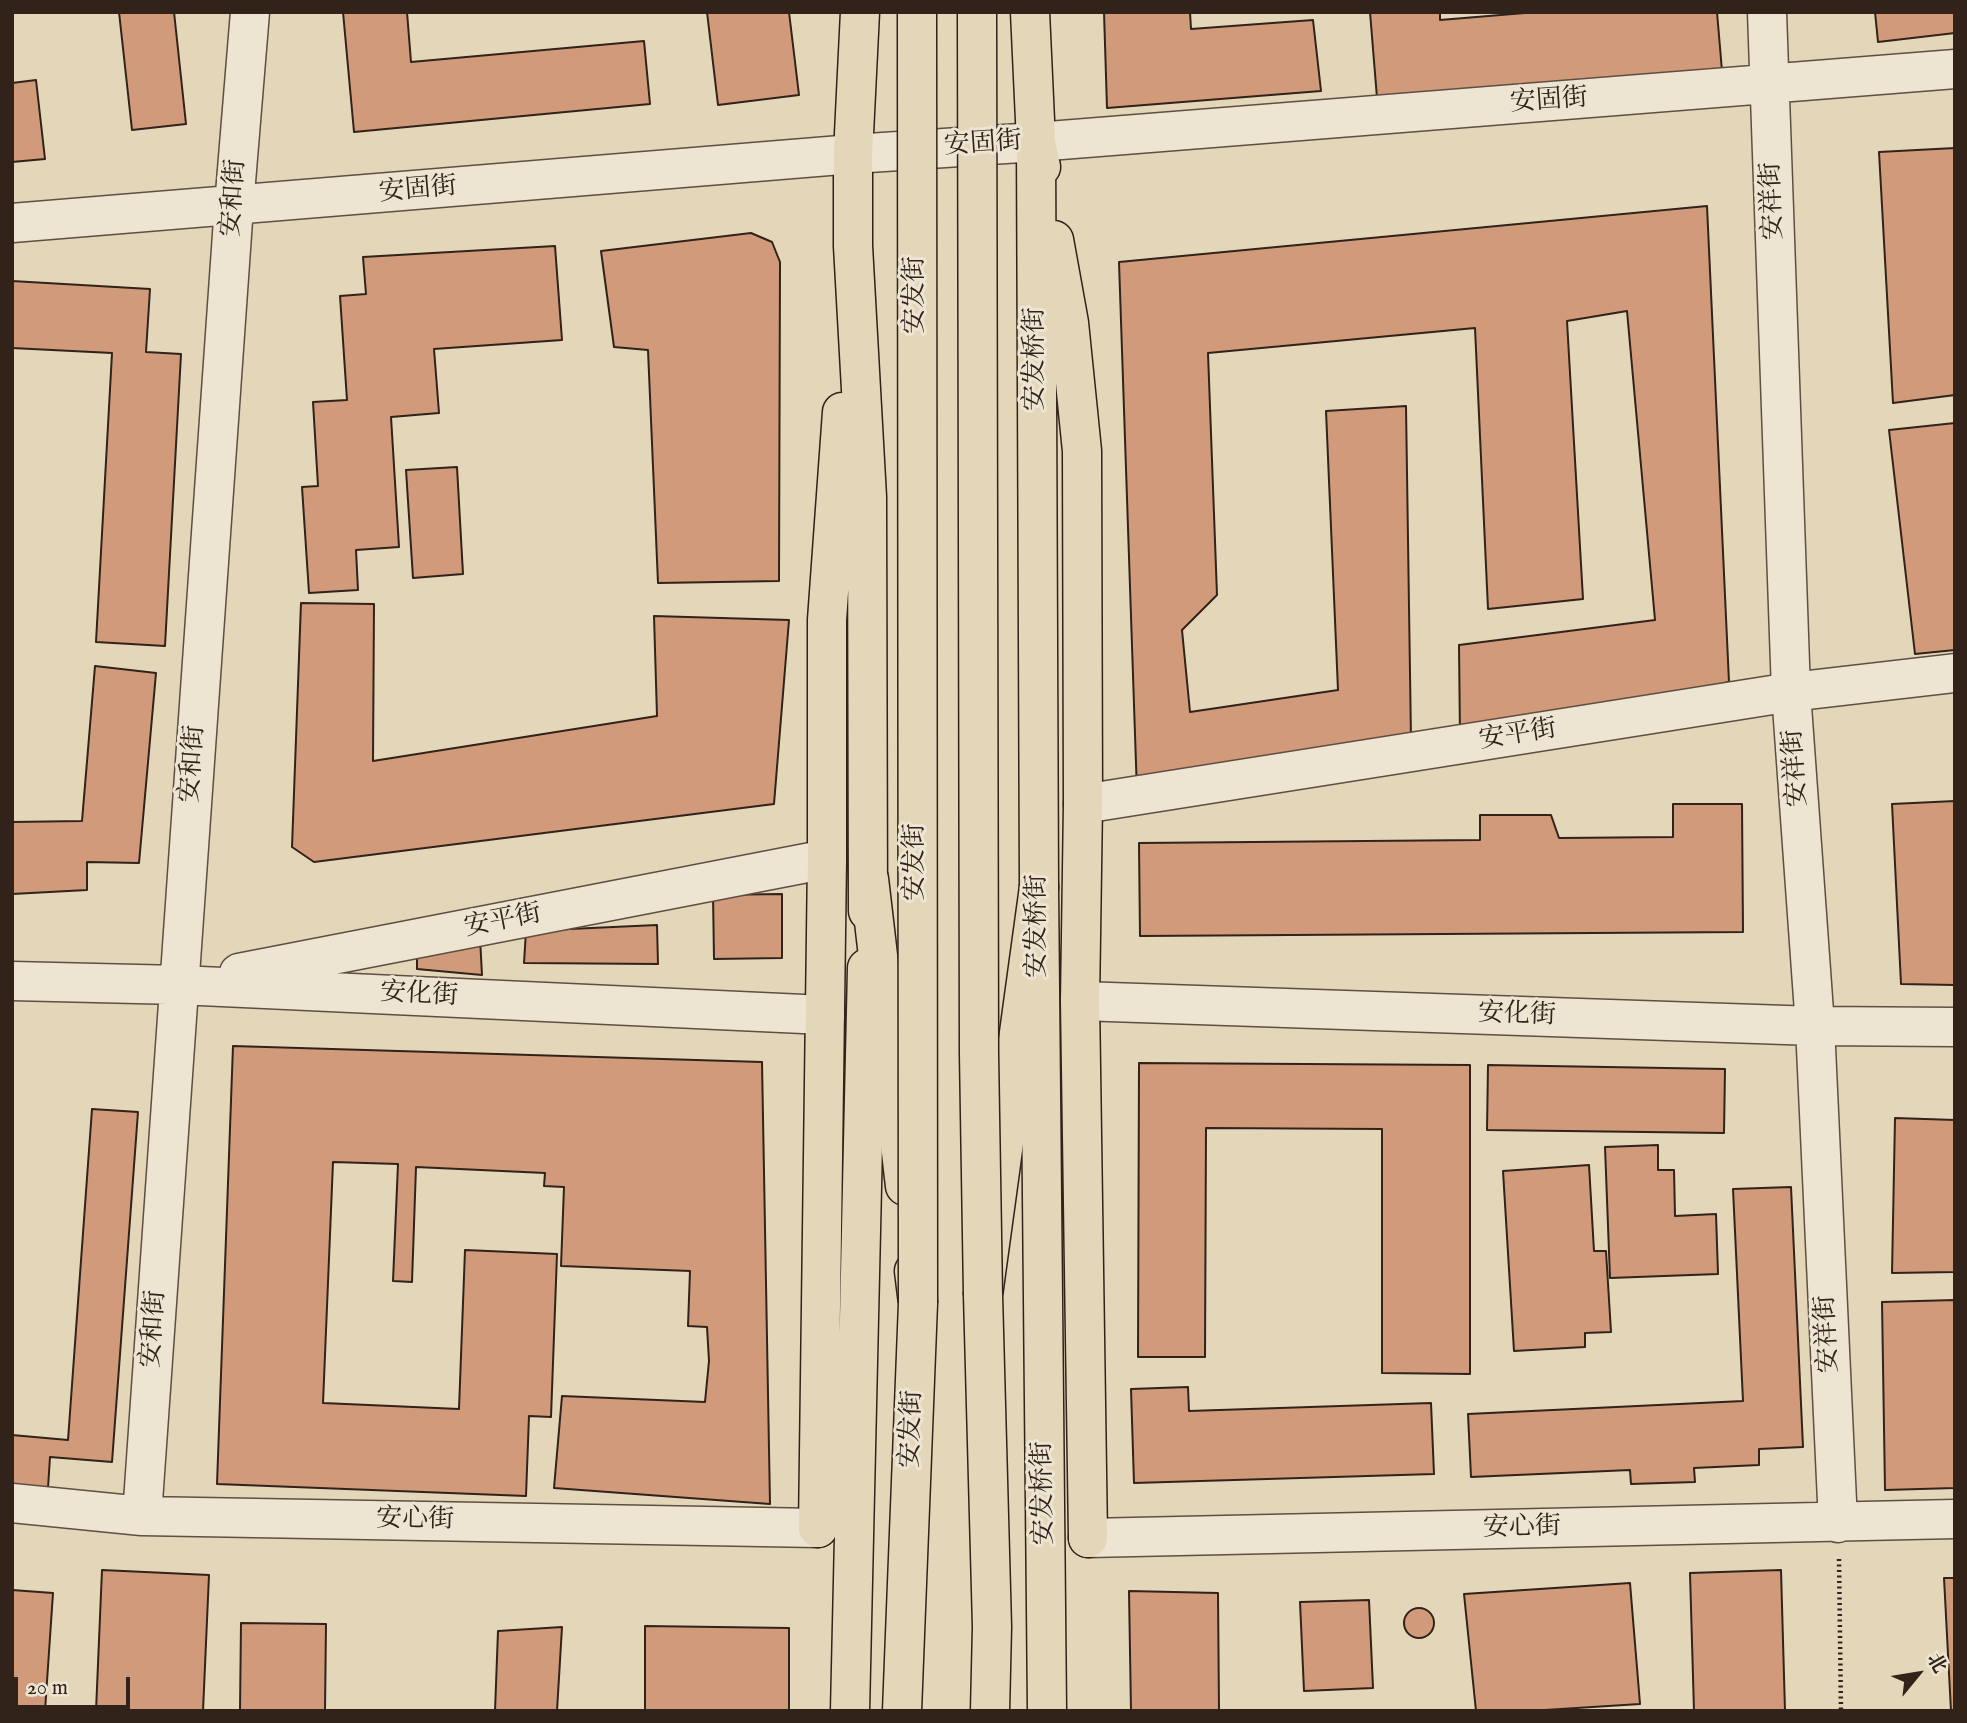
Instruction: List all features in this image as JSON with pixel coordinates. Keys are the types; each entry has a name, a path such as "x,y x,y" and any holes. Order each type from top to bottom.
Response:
{"main road":[{"name":"安发街","path":"850,1711 869,879 867,497 853,246 853,154 860,12"},
{"name":"安发街","path":"902,1711 918,1303 916,12"},
{"path":"977,12 979,1040 992,1627 990,1711"},
{"path":"1030,12 1036,142 1069,323 1082,451 1083,804 1080,1001 1088,1538"},
{"name":"安发桥街","path":"1036,142 1039,887 1047,1711"},
{"name":"安发街","path":"818,1528 827,859 827,620 853,246"},
{"path":"869,879 918,1303"},
{"path":"983,1295 1039,887"}],"street":[{"name":"安和街","path":"142,1516 250,12"},
{"name":"安祥街","path":"1767,12 1791,692 1815,1026 1839,1523"},
{"name":"安固街","path":"12,223 853,154 1036,142 1955,69"},
{"name":"安平街","path":"1083,804 1791,692 1955,673"},
{"name":"安平街","path":"179,985 827,859"},
{"name":"安化街","path":"12,981 179,985 825,1015"},
{"name":"安化街","path":"1080,1001 1815,1026 1955,1027"},
{"name":"安心街","path":"12,1503 142,1516 818,1528"},
{"name":"安心街","path":"1088,1538 1955,1519"}],"path":[{"path":"1839,1523 1841,1711"}],"building":[{"path":"119,12 174,12 186,124 132,130"},
{"path":"343,12 407,12 411,62 644,41 650,104 354,132"},
{"path":"707,12 789,12 799,95 718,105"},
{"path":"1104,12 1190,12 1191,29 1313,20 1321,91 1107,108"},
{"path":"1370,12 1440,12 1440,20 1537,12 1717,12 1722,71 1377,98"},
{"path":"1875,12 1955,12 1955,33 1878,42"},
{"path":"36,80 45,159 12,162 12,83"},
{"path":"1955,148 1955,395 1893,403 1879,152"},
{"path":"1707,206 1729,682 1460,737 1459,645 1655,620 1627,311 1567,321 1583,599 1488,609 1475,328 1208,353 1217,595 1182,630 1190,712 1338,690 1326,411 1406,406 1411,740 1137,793 1119,262"},
{"path":"751,233 772,242 780,262 779,581 658,583 648,350 614,347 601,251"},
{"path":"555,246 562,340 434,349 439,413 391,417 399,547 356,550 358,590 309,593 302,487 318,486 313,402 347,400 340,296 366,294 363,257"},
{"path":"12,281 150,289 146,352 181,354 165,646 96,642 112,353 12,348"},
{"path":"1955,423 1955,650 1915,654 1889,430"},
{"path":"457,467 463,574 413,578 406,470"},
{"path":"301,603 374,604 373,761 657,716 654,616 789,620 774,804 314,862 292,847"},
{"path":"95,666 156,673 139,863 87,862 87,890 12,894 12,822 82,821"},
{"path":"1955,801 1955,985 1901,984 1892,804"},
{"path":"1673,804 1742,804 1743,932 1140,936 1139,843 1480,840 1480,815 1551,815 1559,838 1673,837"},
{"path":"782,894 782,958 714,959 713,895"},
{"path":"657,925 658,964 524,963 526,931"},
{"path":"480,938 482,975 417,969 417,947"},
{"path":"233,1046 762,1062 770,1504 554,1488 562,1396 705,1402 709,1361 707,1327 688,1326 690,1271 561,1266 564,1187 544,1186 545,1173 416,1167 412,1282 393,1281 398,1164 333,1162 323,1403 459,1409 465,1250 557,1254 551,1417 529,1416 526,1496 217,1484"},
{"path":"1139,1063 1470,1065 1470,1374 1382,1373 1382,1129 1206,1128 1205,1357 1138,1357"},
{"path":"1488,1065 1725,1069 1724,1133 1487,1130"},
{"path":"92,1109 138,1112 112,1462 50,1457 48,1488 12,1485 12,1435 68,1440"},
{"path":"1895,1118 1955,1120 1955,1272 1892,1273"},
{"path":"1658,1145 1658,1170 1674,1170 1675,1216 1716,1214 1718,1274 1610,1278 1605,1147"},
{"path":"1589,1165 1594,1251 1606,1251 1611,1332 1585,1333 1585,1347 1514,1351 1503,1171"},
{"path":"1791,1187 1803,1447 1759,1449 1759,1465 1694,1468 1695,1482 1631,1484 1630,1470 1471,1477 1468,1414 1743,1401 1733,1189"},
{"path":"1955,1300 1955,1488 1885,1490 1882,1302"},
{"path":"1188,1387 1189,1411 1431,1403 1434,1474 1134,1483 1131,1389"},
{"path":"102,1570 209,1575 203,1711 96,1711"},
{"path":"1781,1570 1785,1711 1694,1711 1690,1573"},
{"path":"1944,1578 1955,1578 1955,1711 1951,1711"},
{"path":"1630,1583 1640,1704 1529,1711 1476,1711 1464,1594"},
{"path":"12,1590 53,1593 45,1711 12,1711"},
{"path":"1129,1591 1218,1593 1219,1711 1131,1711"},
{"path":"1369,1600 1373,1688 1304,1691 1300,1602"},
{"path":"1419,1608 1430,1612 1434,1623 1430,1634 1419,1638 1408,1634 1404,1623 1408,1612"},
{"path":"241,1623 326,1624 325,1711 240,1711"},
{"path":"645,1626 789,1628 789,1711 645,1711"},
{"path":"562,1627 557,1711 495,1711 498,1631"}]}
